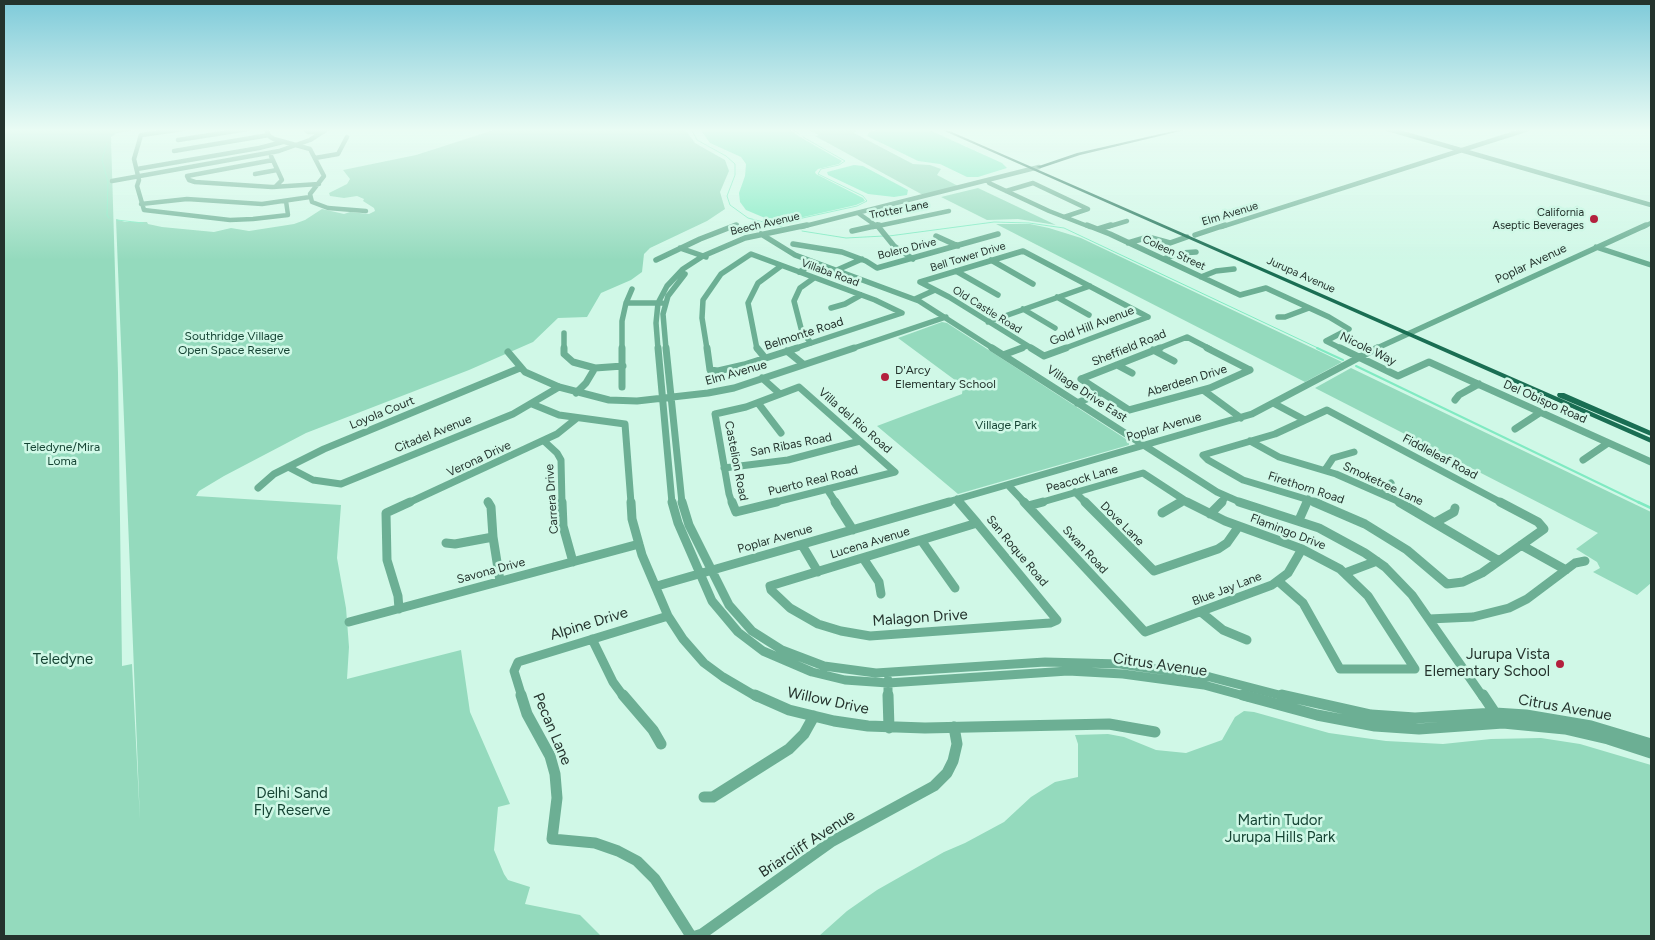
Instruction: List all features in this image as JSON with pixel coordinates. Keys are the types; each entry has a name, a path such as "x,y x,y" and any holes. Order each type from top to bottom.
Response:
{"main road":[{"name":"Jurupa Avenue","path":"1046,173 1187,237 1651,434"},
{"name":"Jurupa Avenue","path":"1047,173 1195,235 1651,441"}],"street":[{"path":"138,173 137,186 141,204 143,210 151,213 230,220 257,219 288,215 286,201"},
{"path":"112,181 156,173"},
{"path":"200,173 187,176 189,180 197,183 275,187 318,184"},
{"path":"255,174 262,173"},
{"path":"275,187 282,181 279,173"},
{"path":"141,204 182,199 257,204 310,197 324,176 322,173"},
{"name":"Beech Avenue","path":"860,214 1023,173"},
{"name":"Beech Avenue","path":"710,571 682,505 656,324 658,303 674,278 705,257 763,235 816,226 1023,173"},
{"name":"Elm Avenue","path":"1195,235 1389,173"},
{"path":"1540,173 1651,205"},
{"name":"Coleen Street","path":"989,182 1064,217 1098,229 1240,295 1266,288 1333,319 1349,329"},
{"path":"1006,191 1033,183 1088,209 1064,217"},
{"path":"310,197 314,203 324,207 366,211"},
{"name":"Trotter Lane","path":"852,231 876,224 949,211"},
{"path":"860,214 876,224 898,249 913,259"},
{"path":"1098,229 1127,220"},
{"name":"Poplar Avenue","path":"657,586 1241,418 1275,404 1354,360 1411,332 1596,247 1651,224"},
{"path":"656,260 737,225"},
{"name":"Bolero Drive","path":"793,244 829,249 862,259 877,268 998,234"},
{"name":"Village Drive East","path":"763,235 789,252 915,299 1226,497 1254,508 1299,520 1340,538 1377,560 1405,587 1503,723"},
{"path":"936,236 958,246"},
{"path":"1128,243 1148,237 1170,243 1187,237"},
{"path":"1596,247 1651,265"},
{"path":"680,248 705,257"},
{"name":"Bell Tower Drive","path":"920,282 1023,251 1090,286"},
{"path":"1163,259 1181,253 1196,252"},
{"name":"Villaba Road","path":"710,370 702,318 703,300 717,278 751,254 861,295 902,313"},
{"name":"Beech Avenue","path":"700,574 672,505 669,482 664,320 665,304 672,289 679,280 705,257"},
{"path":"837,270 862,259"},
{"path":"991,260 1033,284"},
{"path":"799,272 816,263"},
{"path":"766,358 757,349 748,303 758,283 781,266"},
{"path":"1201,277 1216,271 1234,269"},
{"path":"956,271 998,295"},
{"path":"811,343 802,332 794,301 800,288 814,278"},
{"name":"Old Castle Road","path":"920,282 1044,356"},
{"path":"988,322 1090,286"},
{"name":"Gold Hill Avenue","path":"1044,356 1148,317 1090,286"},
{"path":"622,387 622,321 626,303 632,289"},
{"name":"Bell Tower Drive","path":"915,299 936,290"},
{"path":"831,308 845,304 861,295"},
{"path":"1057,297 1089,315"},
{"path":"626,303 665,304"},
{"path":"1278,317 1285,317 1309,308"},
{"path":"1023,309 1055,328"},
{"name":"Belmonte Road","path":"710,370 729,368 766,358 902,313"},
{"name":"Elm Avenue","path":"508,352 520,368 532,376 576,393 617,401 667,398 716,392 946,317"},
{"name":"Nicole Way","path":"1349,329 1325,340 1354,360 1398,376 1429,362"},
{"path":"564,333 564,351 567,358 581,366 595,368 623,366"},
{"name":"Sheffield Road","path":"1101,393 1081,380 1187,337 1250,370"},
{"path":"1003,355 1026,346"},
{"path":"1153,350 1174,361"},
{"path":"787,351 803,364"},
{"name":"Del Obispo Road","path":"1429,362 1651,462"},
{"path":"1118,364 1132,373"},
{"name":"Loyola Court","path":"258,488 274,474 324,448 486,384 520,368"},
{"path":"576,393 586,383 595,368"},
{"name":"Aberdeen Drive","path":"1101,393 1129,410 1203,390 1250,370"},
{"path":"762,378 780,394 758,403 781,433"},
{"path":"1455,400 1459,395 1479,384"},
{"name":"Villa del Rio Road","path":"780,394 799,387 895,472"},
{"name":"Citadel Avenue","path":"288,467 313,480 341,484 513,414 559,388"},
{"path":"1203,390 1241,418"},
{"path":"1077,403 1101,393"},
{"name":"Castelion Road","path":"736,512 729,494 715,414 758,403"},
{"path":"532,404 552,413 577,418"},
{"path":"1275,404 1305,420"},
{"name":"Fiddleleaf Road","path":"1305,420 1326,410 1543,526 1544,529 1521,545"},
{"path":"1515,429 1541,412"},
{"name":"Willow Drive","path":"577,418 625,424 630,502 639,544 668,616 698,657 723,677 770,703 814,716 851,724 889,728 1109,724 1155,732"},
{"name":"Verona Drive","path":"399,609 398,596 387,560 386,514 564,431 577,418"},
{"path":"1250,441 1275,434 1305,420"},
{"name":"Carrera Drive","path":"544,441 557,453 561,460 564,532 573,562"},
{"name":"San Ribas Road","path":"724,468 788,460 860,441"},
{"name":"Firethorn Road","path":"1250,441 1204,455 1208,460 1244,480 1308,499 1345,514 1386,536 1416,557 1447,584 1455,584 1471,579 1499,561"},
{"name":"Smoketree Lane","path":"1250,441 1279,457 1324,470 1381,492 1436,522 1499,561"},
{"path":"1583,460 1608,442"},
{"path":"1324,470 1333,458 1354,452"},
{"name":"Puerto Real Road","path":"736,512 895,472"},
{"name":"Peacock Lane","path":"1028,506 1143,472"},
{"name":"Flamingo Drive","path":"1143,472 1184,500 1210,514 1302,548 1345,573 1368,596 1415,669 1340,669 1303,603 1278,582"},
{"path":"1381,492 1391,483"},
{"name":"Swan Road","path":"1008,485 1145,632"},
{"path":"827,489 853,530"},
{"name":"Dove Lane","path":"1075,492 1154,571 1212,552 1227,543 1239,526"},
{"path":"1210,514 1226,497"},
{"name":"San Roque Road","path":"957,499 1057,620"},
{"path":"1299,520 1308,499"},
{"path":"1162,513 1184,500"},
{"path":"488,501 491,507 493,537 500,581"},
{"path":"1436,522 1454,512 1455,508"},
{"name":"Lucena Avenue","path":"770,586 977,523"},
{"path":"446,543 455,544 493,537"},
{"path":"921,540 955,588"},
{"name":"Savona Drive","path":"350,622 639,544"},
{"path":"802,545 818,572"},
{"path":"1499,561 1521,545 1566,570"},
{"name":"Blue Jay Lane","path":"1145,632 1278,582 1292,568 1302,548"},
{"path":"863,558 879,582 881,594"},
{"path":"1345,573 1377,560"},
{"path":"1429,619 1473,617 1509,608 1527,599 1576,563 1585,561"},
{"name":"Citrus Avenue","path":"710,571 724,598 739,619 768,642 796,656 824,666 888,678 1045,662 1100,662 1151,667 1210,677 1327,707 1371,715 1436,718 1494,713 1554,718 1591,726 1651,744"},
{"name":"Citrus Avenue","path":"700,574 712,601 738,632 764,651 812,672 845,680 1018,673 1098,672 1150,676 1204,685 1317,715 1375,726 1419,729 1503,723 1565,729 1608,739 1651,753"},
{"name":"Malagon Drive","path":"770,586 781,600 803,617 831,628 862,635 886,636 1035,622 1050,623 1057,620"},
{"path":"1201,612 1223,630 1246,640"},
{"name":"Alpine Drive","path":"518,662 668,616"},
{"path":"592,639 616,687 653,730 661,744"},
{"name":"Pecan Lane","path":"518,662 514,671 523,704 550,756 555,774 558,798 552,839 595,843 618,851 637,861 655,879 692,936"},
{"path":"888,678 889,728"},
{"path":"704,797 713,797 789,749 804,734 814,716"},
{"name":"Briarcliff Avenue","path":"696,936 702,934 831,842 934,786 947,773 953,761 957,744 954,728"}],"green space":[{"path":"4,173 112,173 118,373 122,666 132,664 140,821 116,219 125,222 147,222 148,224 162,227 214,232 231,228 249,231 294,224 305,220 322,209 344,214 350,212 369,214 375,211 374,208 363,201 364,199 357,196 344,198 330,196 329,193 347,184 350,179 345,173 728,173 720,192 725,209 707,221 650,248 644,254 642,272 631,280 601,293 587,317 558,318 533,342 469,370 306,433 224,476 199,491 196,496 341,505 337,558 346,608 349,647 347,679 461,650 470,712 510,804 498,807 494,850 504,874 508,880 530,887 525,904 580,915 601,936 4,936"},
{"path":"882,173 938,173 937,175 958,186 923,195"},
{"path":"978,188 1056,225 1018,219 987,220 941,197"},
{"path":"996,224 1030,224 1081,238 1342,362 1305,382"},
{"name":"Village Park","path":"942,322 947,323 1129,441 1129,445 958,494 877,426 962,394 963,386 898,338"},
{"path":"1351,368 1651,512 1651,583 1637,595 1593,572 1600,568 1597,562 1576,549 1598,533 1315,388"},
{"name":"Martin Tudor Jurupa Hills Park","path":"1244,711 1254,712 1329,733 1386,741 1443,744 1491,739 1541,738 1580,744 1651,765 1651,936 819,936 847,911 877,890 944,852 1004,822 1031,797 1055,782 1078,777 1078,744 1075,735 1108,734 1124,737 1156,750 1186,753 1222,740 1235,717"}],"shaded area":[{"path":"745,173 815,173 863,198 865,201 856,205 786,221 765,218 746,210 740,202 739,193"},
{"path":"827,173 876,173 908,190 907,195 894,197 868,194 828,175"},
{"path":"958,173 991,173 978,177 967,177"}],"waterway":[{"path":"106,173 108,182 107,215 109,218"},
{"path":"735,173 727,196 730,205 748,218 782,227"},
{"path":"789,221 857,206 867,201 863,196 819,173"},
{"path":"117,220 143,223"},
{"path":"889,236 994,222 1029,223 1064,228 1320,349"},
{"path":"802,231 846,238 884,236"},
{"path":"1317,348 1343,360"},
{"path":"1356,366 1640,503"},
{"path":"1638,502 1651,508"}],"place":[{"name":"California Aseptic Beverages","path":"1594,219"},
{"name":"D'Arcy Elementary School","path":"885,377"},
{"name":"Jurupa Vista Elementary School","path":"1560,664"}],"park label":[{"name":"Southridge Village Open Space Reserve","path":"234,343"},
{"name":"Teledyne/Mira Loma","path":"62,454"},
{"name":"Teledyne","path":"63,660"},
{"name":"Delhi Sand Fly Reserve","path":"292,802"}]}
